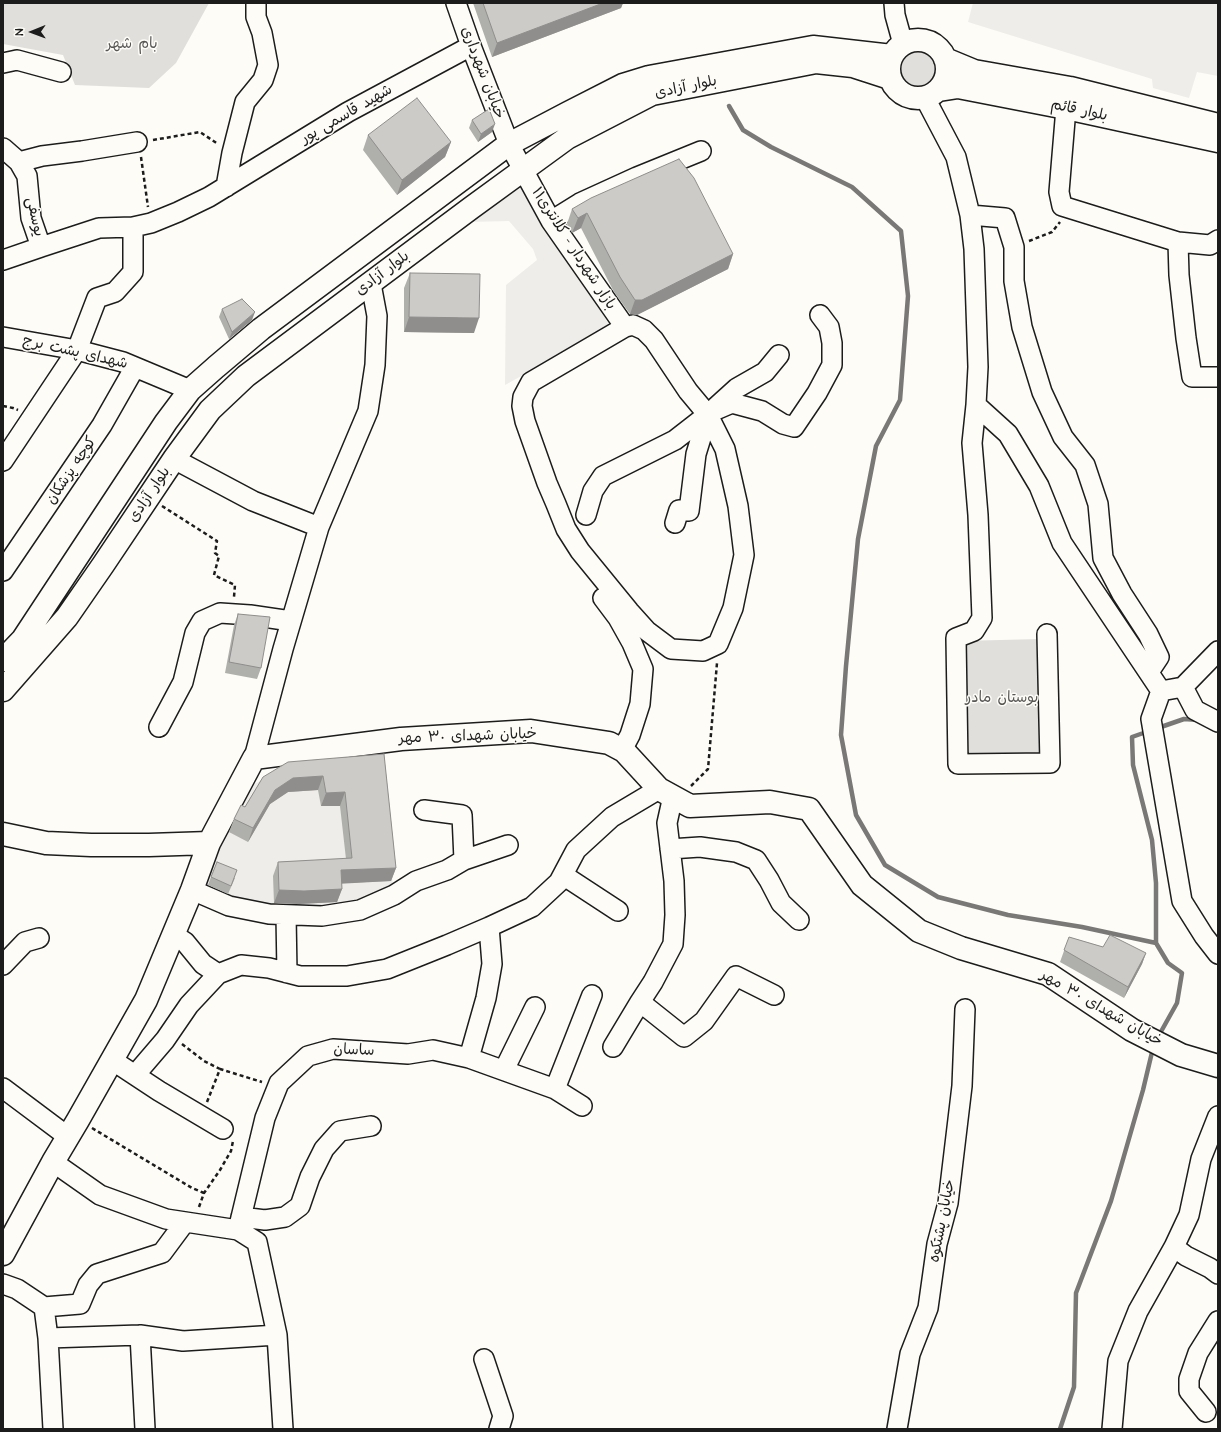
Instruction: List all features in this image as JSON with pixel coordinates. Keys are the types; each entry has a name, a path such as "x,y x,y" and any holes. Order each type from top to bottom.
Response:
{"main road":[{"path":"920,40 928,42 942,52 945,59 947,68 946,76 932,94 916,99 900,93 894,86 888,71 889,63 897,50 911,41 920,40"},
{"name":"بلوار آزادی","path":"3,660 23,639 166,422 190,390 248,340 509,144 568,112 623,85 651,85 814,54 897,50"},
{"name":"بلوار آزادی","path":"814,54 890,78"},
{"name":"بلوار قائم","path":"945,59 974,71 1070,88 1218,125"},
{"name":"بلوار آزادی","path":"3,690 66,617 174,459 210,410 246,376 522,170 567,138 651,85"},
{"name":"بلوار قائم","path":"932,94 958,87 1066,108 1218,141"},
{"path":"190,390 210,410"},
{"name":"خیابان شهدای ۳۰ مهر","path":"254,758 401,739 531,731 609,743 622,750 670,795 690,806 770,802 809,809 862,885 919,931 961,948 1048,974 1132,1030 1181,1055 1218,1066"},
{"path":"3,1254 53,1162 146,1000 192,890 209,842 254,758"},
{"path":"3,834 46,843 149,845 209,842"}],"street":[{"path":"226,188 232,153 245,102 263,80 268,65 262,32 256,17 256,3"},
{"name":"خیابان شهرداری","path":"456,3 509,144 522,170"},
{"path":"894,3 897,50"},
{"name":"شهید قاسمی پور","path":"142,225 178,212 226,188 348,112 471,46"},
{"path":"3,62 17,60 61,72"},
{"path":"932,94 956,157 970,215 974,249 978,359 976,405 972,443 978,515 982,618 974,631 956,638 958,764 1050,762 1047,634"},
{"path":"1066,108 1059,192 1062,206 1178,242 1210,245 1218,240"},
{"path":"19,162 42,156 137,142"},
{"name":"یوسفی","path":"3,148 19,162 27,176 31,218 41,247 100,228 142,225"},
{"path":"551,221 580,203 637,177 701,151"},
{"name":"بازار شهردار - کلانتری۱۱","path":"522,170 551,221 625,327"},
{"path":"970,215 1005,218 1014,247 1014,281 1022,328 1026,342 1042,392 1063,437 1085,465 1098,504 1103,558 1122,594 1148,634 1159,657 1149,672"},
{"path":"3,461 77,350 97,298 115,292 132,272 142,225"},
{"path":"1178,242 1179,275 1192,376 1218,377"},
{"path":"3,260 41,247"},
{"path":"254,758 291,621 319,527 368,411 375,365 377,316 371,284"},
{"path":"675,523 679,510 689,511 696,454 709,414 732,403 762,411 783,424 794,427 817,394 832,365 830,326 820,315"},
{"path":"521,404 525,421 547,483 566,529 580,551 647,631 671,649 702,651 718,644 733,608 744,555 738,506 725,449 709,414 688,391 654,340 644,330 633,325 625,327 531,382 523,397 521,404 528,446 556,521"},
{"name":"شهدای پشت برج","path":"3,337 77,350 123,362 190,390"},
{"path":"586,515 594,491 603,476 675,440 709,414 737,388 765,372 779,355"},
{"name":"کوچه پزشکان","path":"3,571 102,425 135,367"},
{"path":"976,405 1008,434 1039,486 1062,543 1161,691"},
{"path":"174,459 253,501 319,527"},
{"path":"565,541 618,618 632,643 643,669 640,704 630,735 622,750"},
{"path":"159,727 183,682 195,633 202,621 220,613 250,615 291,621"},
{"path":"1161,691 1183,687 1218,651"},
{"path":"1183,687 1195,710 1218,722"},
{"path":"1161,691 1151,719 1182,901 1204,936 1218,954"},
{"path":"135,1075 170,1034 189,1004 218,974 241,966 269,968 300,976 347,976 387,969 489,928 532,907 559,882 576,850 612,816 670,795 667,823 674,880 675,915 673,944 653,982 613,1047"},
{"path":"424,810 462,816 464,860"},
{"path":"192,890 229,906 269,914 322,916 360,910 394,895 416,881 447,870 464,860 508,845"},
{"path":"670,849 700,847 736,852 756,860 770,880 781,903 799,920"},
{"path":"563,875 618,911"},
{"path":"286,915 287,973"},
{"path":"469,1058 486,998 492,964 489,928"},
{"path":"174,935 185,942 203,964 218,974"},
{"path":"3,965 25,942 39,938"},
{"path":"640,1002 684,1037 704,1021 736,976 774,995"},
{"path":"555,1089 592,996"},
{"path":"504,1070 534,1008"},
{"name":"خیابان پشتکوه","path":"897,1429 910,1354 928,1308 937,1244 948,1203 962,1086 965,1008"},
{"name":"ساسان","path":"239,1223 265,1118 279,1083 308,1056 332,1049 408,1054 433,1050 469,1058 555,1089 582,1106"},
{"path":"112,1060 223,1129"},
{"path":"3,1088 73,1128"},
{"path":"1112,1429 1118,1361 1138,1311 1174,1247 1189,1215 1201,1159 1218,1116"},
{"path":"53,1162 100,1195 166,1219 190,1222 239,1223 286,1217 300,1206 310,1177 324,1148 340,1131 370,1126"},
{"path":"3,1284 16,1289 44,1307 80,1304 88,1285 97,1274 162,1253 190,1222"},
{"path":"239,1223 257,1242 277,1335 283,1429"},
{"path":"1174,1247 1186,1256 1210,1268 1218,1274"},
{"path":"44,1307 48,1338 53,1429"},
{"path":"1206,1412 1189,1391 1189,1379 1198,1353 1218,1321"},
{"path":"48,1338 140,1335 183,1341 277,1335"},
{"path":"140,1335 145,1429"},
{"path":"484,1359 503,1416 499,1429"}],"path":[{"path":"142,225 141,157 137,142 200,132 232,153"},
{"path":"1014,247 1052,232 1060,222 1062,206"},
{"path":"148,497 217,541 215,553 219,556 214,575 235,585 232,614"},
{"path":"670,795 708,769 718,644"},
{"path":"170,1034 204,1061 220,1069 278,1087"},
{"path":"202,1117 220,1069"},
{"path":"73,1128 141,1158 192,1188 204,1193"},
{"path":"190,1222 204,1193 231,1151 233,1140 231,1133 223,1129"}],"shaded area":[{"path":"973,3 1218,3 1218,76 1197,72 1189,98 1153,88 1152,79 968,22"},
{"path":"524,183 585,282 610,327 505,385 506,285 537,260 533,249 509,221 467,222"},
{"path":"381,763 393,887 377,899 297,911 252,907 202,888 225,831 247,788 273,774"}],"green space":[{"name":"بام شهر","path":"3,3 209,3 176,63 149,88 75,85 63,55 3,44"},
{"path":"918,46 927,48 935,53 940,61 942,70 940,79 935,87 927,92 918,94 909,92 901,87 896,79 894,70 896,61 901,53 909,48"},
{"name":"بوستان مادر","path":"1041,639 1044,757 962,758 960,641"}],"building":[{"path":"483,3 603,3 497,43"},
{"path":"417,98 451,142 402,180 368,135"},
{"path":"489,109 495,124 481,134 472,120"},
{"path":"679,159 694,178 733,254 642,300 635,300 620,277 587,213 578,218 572,209 591,198"},
{"path":"410,273 480,274 479,318 409,317"},
{"path":"242,299 255,312 232,332 222,309"},
{"path":"238,614 270,617 261,668 229,662"},
{"path":"384,754 396,868 341,870 342,889 304,891 279,890 278,862 352,858 345,792 326,793 323,776 293,778 275,790 253,828 234,819 241,805 245,807 263,777 288,762"},
{"path":"217,862 237,870 231,886 211,877"},
{"path":"1110,935 1146,953 1128,987 1064,950 1069,937 1103,947"}],"waterway":[{"path":"729,106 743,130 771,147 852,187 901,231 908,296 900,400 876,446 858,539 846,666 841,735 856,815 885,865 938,897 1008,915 1082,927 1156,943"},
{"path":"1158,728 1184,719 1199,720"},
{"path":"1149,731 1132,737 1133,765 1152,840 1156,883 1156,943 1168,963 1182,973 1177,1003 1158,1037"},
{"path":"1060,1429 1074,1387 1076,1293 1111,1201 1143,1090 1153,1048"}]}
